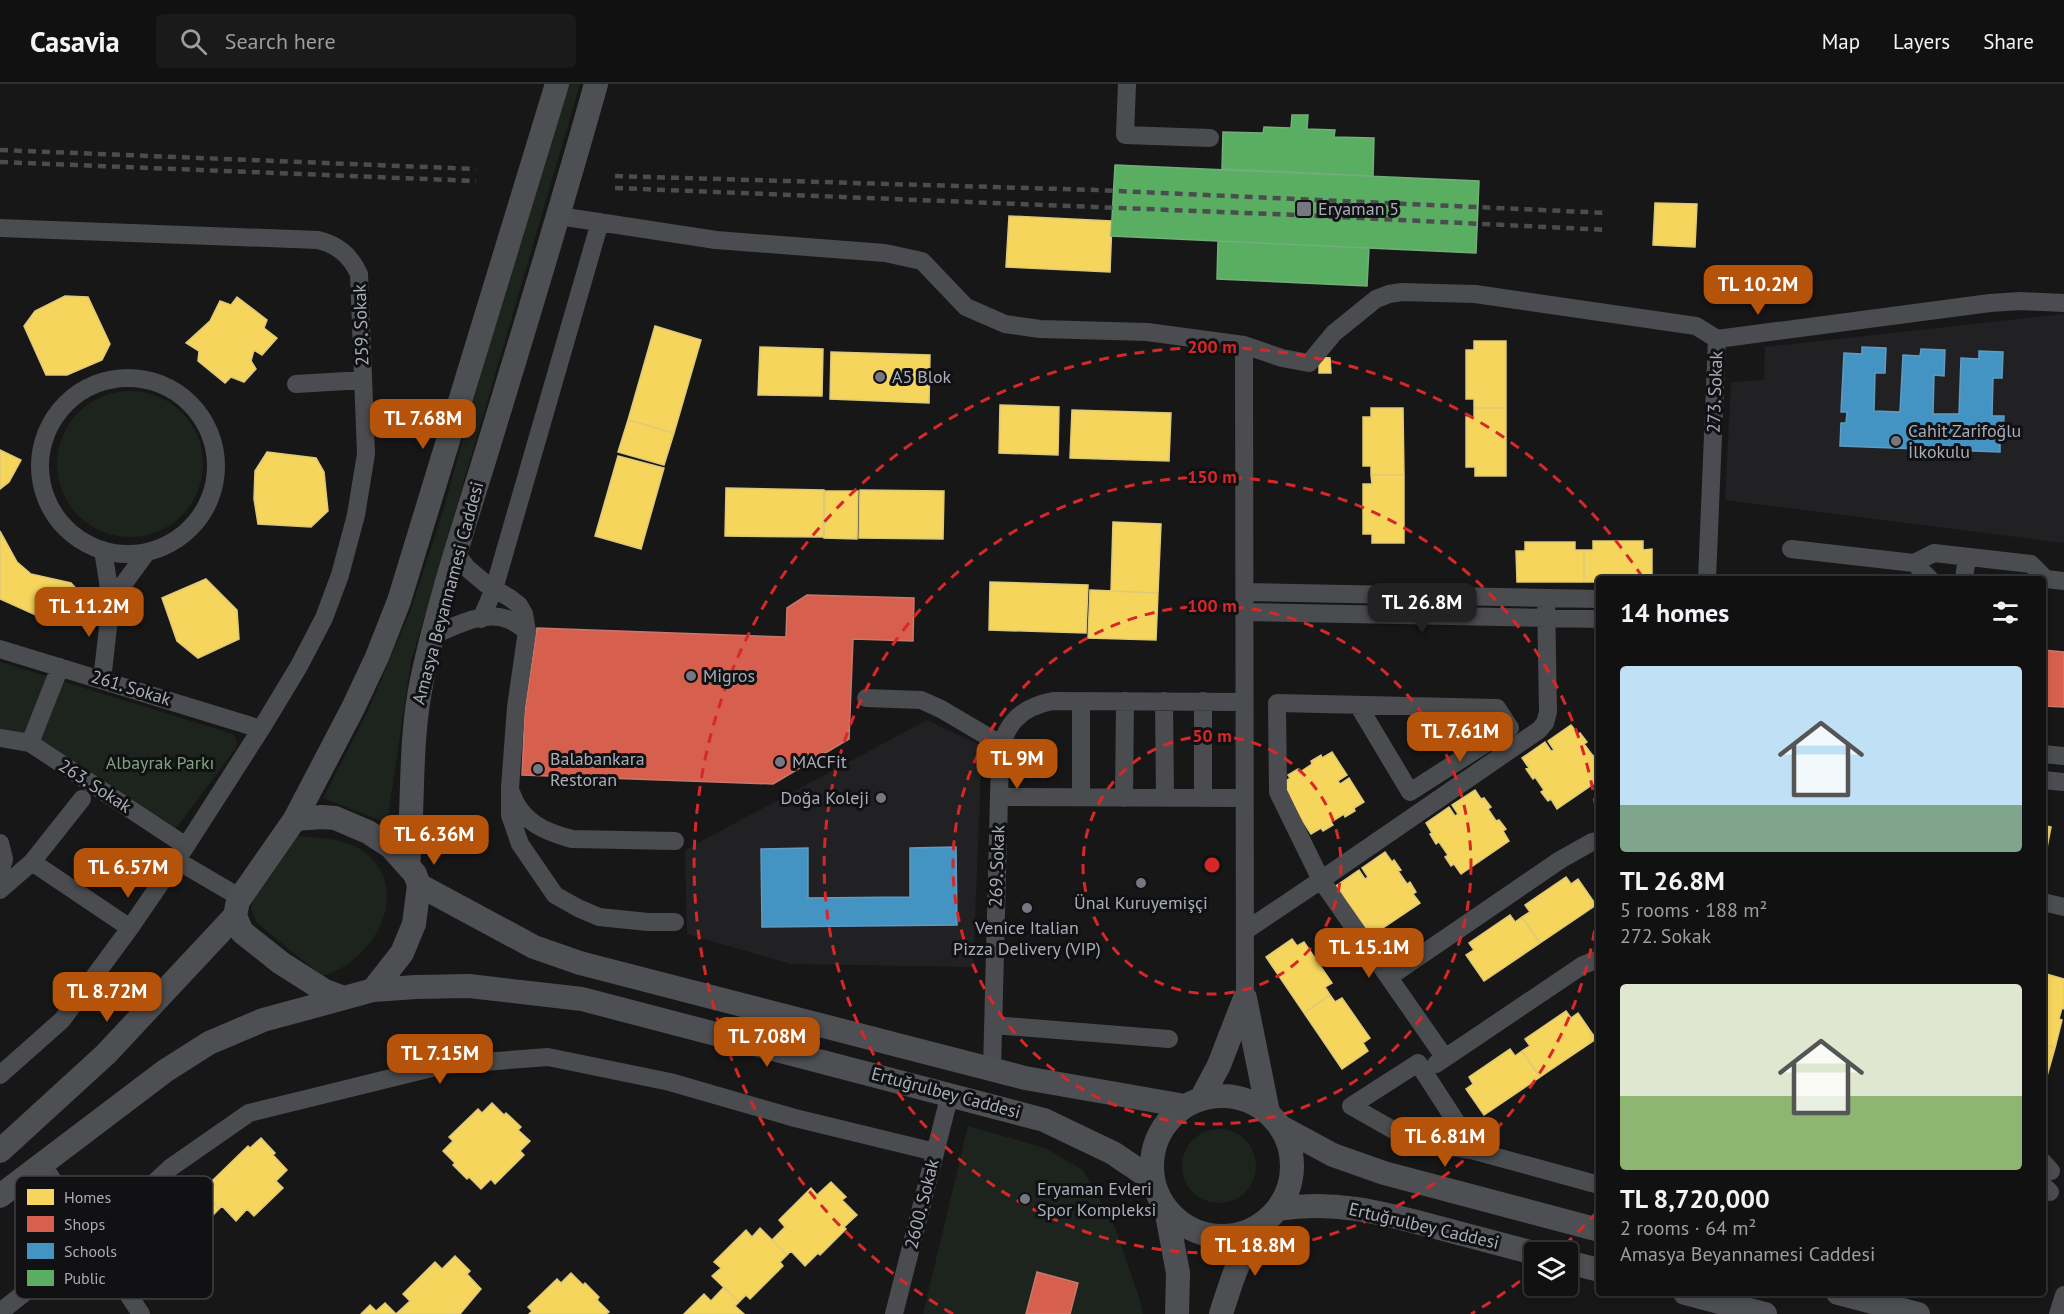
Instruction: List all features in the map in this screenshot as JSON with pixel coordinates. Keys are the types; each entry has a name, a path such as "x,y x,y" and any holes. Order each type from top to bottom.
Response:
{"main road":[{"path":"0,1151 106,1054 238,907 295,819 353,708 377,657 399,601 557,84"},
{"name":"Amasya Beyannamesi Caddesi","path":"414,875 412,761 415,721 422,680 456,553 560,216 596,84"},
{"path":"26,1176 165,1071 209,1043 263,1020 374,990 402,953 414,924 414,875 391,847 368,832 335,818 295,819"},
{"name":"Ertuğrulbey Caddesi","path":"414,875 534,947 580,963 1024,1078 1193,1102"},
{"path":"238,907 242,932 281,963 325,991 344,998"},
{"name":"Ertuğrulbey Caddesi","path":"374,990 470,986 582,999 950,1094 1053,1124 1113,1153 1153,1180"},
{"path":"1245,998 1219,1065 1193,1102 1165,1123 1156,1141 1151,1160 1153,1180 1158,1195 1166,1209 1181,1223 1199,1233 1220,1236 1240,1234 1259,1226"},
{"path":"1221,1314 1238,1262 1247,1243 1259,1226 1278,1209 1288,1190 1293,1169 1290,1147 1275,1120 1245,998"},
{"path":"1193,1102 1215,1095 1234,1096 1252,1102 1275,1120 1333,1155 1384,1173 1596,1229"},
{"path":"0,1196 15,1185"},
{"name":"Ertuğrulbey Caddesi","path":"1278,1209 1304,1205 1337,1206 1374,1211 1524,1250"},
{"path":"1166,1209 1178,1273 1177,1314"},
{"path":"1578,1265 1596,1269"},
{"path":"1696,1296 1765,1314"},
{"path":"1850,1296 1918,1314"}],"street":[{"path":"1127,84 1125,135 1210,138"},
{"path":"560,216 716,240 885,253 922,261 966,307 1005,324 1040,329 1147,332 1244,345 1282,358 1309,363 1334,333 1376,299 1402,292 1474,294 1696,326 1717,339"},
{"path":"481,619 494,589 600,222"},
{"name":"259. Sokak","path":"0,228 318,240 333,244 353,261 359,274 366,454 356,515 340,575 324,618 261,729 130,928 62,1020 0,1075"},
{"name":"273. Sokak","path":"1707,576 1717,339 1990,303 2064,303"},
{"path":"1244,345 1245,998"},
{"path":"122,377 151,380 178,392 200,412 213,439 216,458 217,468 212,497 197,522 174,542 147,552 120,554 95,548 69,532 51,509 41,481 40,452 50,424 68,401 93,384 122,377"},
{"path":"296,384 363,380"},
{"path":"102,680 111,601 103,549"},
{"path":"1791,549 1914,563 1934,553 2031,564 2045,576"},
{"path":"111,601 147,552"},
{"path":"456,553 467,568 519,605 524,614 527,632 516,707 510,788 510,815 520,844 555,895 578,908 599,917 675,922"},
{"path":"1964,576 1967,557"},
{"path":"1914,563 1927,576"},
{"path":"1245,592 1596,599"},
{"path":"1245,931 1539,730 1545,723 1548,712 1546,598"},
{"path":"1245,612 1596,619"},
{"path":"433,635 462,624 497,617 506,618 527,632"},
{"name":"261. Sokak","path":"0,649 261,729"},
{"path":"30,743 60,667"},
{"path":"866,698 921,700 941,709 1002,745"},
{"name":"269. Sokak","path":"992,1070 999,797 1002,745 1007,730 1021,714 1036,704 1053,701 1244,702"},
{"path":"1081,701 1081,797"},
{"path":"1124,798 1125,701"},
{"path":"1164,701 1165,798"},
{"path":"1203,701 1203,798"},
{"path":"1358,705 1410,792 1510,728 1497,708 1277,703 1278,792 1322,880 1445,1058"},
{"name":"263. Sokak","path":"0,738 30,743 181,853 238,907"},
{"path":"2046,754 2064,756"},
{"path":"2046,780 2064,782"},
{"path":"510,788 514,801 523,814 537,827 556,835 572,839 675,841"},
{"path":"999,797 1244,798"},
{"path":"1,883 32,862 82,799"},
{"path":"1389,977 1560,860 1596,841"},
{"path":"0,843 4,859 1,883"},
{"path":"32,862 130,928"},
{"path":"2046,903 2064,907"},
{"path":"1424,1072 1583,965 1596,960"},
{"path":"993,1025 1169,1039"},
{"path":"161,1176 249,1113 444,1065 548,1057 670,1082 795,1118 935,1152"},
{"path":"1475,1151 1418,1063 1351,1106 1411,1140 1475,1151 1596,1184"},
{"name":"2600. Sokak","path":"894,1314 950,1094"},
{"path":"42,1164 50,1176"},
{"path":"2058,1314 2064,1294"},
{"path":"0,1312 17,1299"},
{"path":"131,1299 141,1314"}],"shaded area":[{"name":"Cahit Zarifoğlu İlkokulu","path":"2064,314 2064,543 1725,500 1731,382 1764,380 1765,347"},
{"name":"Doğa Koleji","path":"927,720 982,746 973,967 791,964 687,934 685,850"}],"green space":[{"path":"567,84 580,84 411,662 387,823 323,798 368,711 411,609 444,508 501,300"},
{"path":"130,391 158,396 182,412 198,436 203,464 198,492 182,516 158,532 130,537 102,532 78,516 62,492 57,464 62,436 78,412 102,396"},
{"name":"Albayrak Parkı","path":"0,662 233,734 237,741 236,748 174,831 49,744 21,733 0,729"},
{"path":"297,836 332,840 357,847 379,868 386,886 387,905 381,923 371,941 341,968 322,976 257,923 251,909 252,901"},
{"name":"Eryaman Evleri Spor Kompleksi","path":"968,1126 1045,1148 1083,1170 1115,1228 1143,1314 923,1314"},
{"path":"1226,1129 1246,1139 1254,1152 1256,1166 1254,1180 1246,1193 1233,1201 1212,1203 1192,1193 1184,1180 1182,1159 1192,1139 1205,1131"}],"building: Homes":[{"path":"1655,203 1697,204 1695,247 1653,245"},
{"path":"1009,216 1112,221 1110,272 1006,267"},
{"path":"65,296 88,297 110,344 102,360 67,375 46,375 24,326 35,311"},
{"path":"237,297 267,320 264,328 277,338 262,355 254,350 251,361 256,369 244,382 231,377 225,383 198,361 199,351 186,343 210,321 220,301 231,305"},
{"path":"655,326 701,340 674,433 628,420"},
{"path":"1474,341 1506,341 1506,408 1474,408 1474,399 1466,399 1466,350 1474,350"},
{"path":"760,347 823,349 822,396 758,395"},
{"name":"A5 Blok","path":"831,352 930,355 929,403 830,399"},
{"path":"1319,357 1330,358 1331,373 1319,373"},
{"path":"1000,405 1059,407 1058,455 999,453"},
{"path":"1371,408 1403,408 1404,475 1371,475 1371,466 1363,466 1363,417 1371,417"},
{"path":"1474,408 1506,408 1506,476 1475,476 1475,467 1466,467 1466,417 1474,417"},
{"path":"1072,410 1171,413 1169,461 1070,458"},
{"path":"628,420 674,433 664,465 618,452"},
{"path":"0,450 21,460 9,482 0,489"},
{"path":"267,452 316,458 324,472 328,511 311,527 258,524 254,499 255,471"},
{"path":"618,456 664,468 641,549 595,536"},
{"path":"1371,475 1404,475 1404,543 1372,543 1372,534 1363,534 1363,484 1372,484"},
{"path":"726,488 824,490 823,537 725,536"},
{"path":"860,490 944,491 943,539 859,538"},
{"path":"825,491 858,491 857,539 824,538"},
{"path":"1113,522 1161,524 1158,593 1111,591"},
{"path":"0,531 17,562 31,574 71,583 85,598 68,617 49,621 0,599"},
{"path":"1593,541 1643,541 1643,550 1652,549 1652,576 1596,576 1596,582 1584,582 1584,550 1593,550"},
{"path":"1525,542 1575,542 1575,550 1584,550 1584,582 1517,582 1516,551 1525,551"},
{"path":"206,579 237,610 239,639 198,658 177,641 162,598"},
{"path":"990,582 1088,585 1086,633 989,630"},
{"path":"1090,590 1158,593 1156,640 1088,638"},
{"path":"1571,725 1587,742 1584,744 1593,756 1596,756 1596,782 1557,809 1551,799 1548,801 1541,792 1544,790 1526,769 1529,768 1522,758 1545,742 1551,751 1554,750 1548,741"},
{"path":"1332,752 1347,775 1338,781 1340,784 1349,778 1364,802 1354,808 1355,811 1345,817 1344,814 1331,822 1333,825 1311,834 1280,785 1290,778 1288,775 1298,769 1300,772 1312,764 1311,761"},
{"path":"1475,790 1491,807 1488,809 1496,821 1499,820 1506,829 1503,831 1509,841 1461,874 1454,864 1451,866 1445,857 1448,855 1439,842 1436,844 1426,823 1449,807 1455,816 1458,814 1452,805"},
{"path":"2046,826 2051,827 2046,853"},
{"path":"1385,852 1401,870 1398,871 1407,884 1410,882 1416,892 1413,894 1420,903 1371,936 1349,905 1347,907 1340,897 1343,895 1336,886 1359,870 1365,879 1368,877 1362,868"},
{"path":"1566,877 1571,884 1578,879 1596,905 1540,943 1522,917 1530,912 1525,905"},
{"path":"1510,915 1515,922 1522,917 1540,943 1484,981 1466,955 1474,950 1469,943"},
{"path":"1292,939 1297,946 1304,942 1332,983 1325,987 1330,995 1304,1013 1266,957"},
{"path":"2046,974 2064,979 2064,1009 2062,1008 2059,1019 2062,1020 2055,1048 2046,1045"},
{"path":"1330,995 1335,1002 1342,998 1370,1038 1363,1043 1368,1051 1342,1069 1304,1013"},
{"path":"1566,1011 1571,1018 1578,1013 1596,1039 1540,1077 1522,1051 1530,1046 1525,1039"},
{"path":"2046,1045 2055,1048 2046,1076"},
{"path":"1510,1049 1515,1056 1522,1051 1540,1077 1484,1115 1466,1089 1473,1084 1469,1077"},
{"path":"492,1103 521,1127 518,1130 530,1141 520,1151 524,1155 495,1184 491,1179 481,1189 453,1165 455,1163 443,1151 453,1141 449,1137 478,1109 482,1113"},
{"path":"261,1138 287,1170 276,1181 283,1188 254,1216 247,1209 236,1221 222,1206 219,1209 213,1203 215,1184 213,1180 248,1146 250,1148"},
{"path":"831,1182 846,1197 842,1200 857,1215 820,1255 818,1253 805,1266 791,1251 787,1255 772,1240 785,1227 779,1220 811,1188 817,1195"},
{"path":"213,1203 219,1209 213,1215"},
{"path":"760,1228 787,1255 780,1262 783,1266 750,1299 746,1295 739,1302 712,1276 721,1268 714,1262 746,1230 752,1237"},
{"path":"455,1256 470,1271 467,1274 481,1289 460,1314 396,1314 410,1301 403,1294 435,1262 442,1269"},
{"path":"571,1273 599,1297 597,1300 609,1312 606,1314 529,1314 532,1311 528,1307 557,1279 561,1283"},
{"path":"724,1287 739,1302 735,1306 744,1314 684,1314 704,1294 711,1301"},
{"path":"385,1303 396,1314 361,1314 370,1305 376,1311"}],"building: Shops":[{"name":"Migros","path":"807,595 914,598 913,641 853,639 849,739 773,784 522,775 525,711 537,628 786,637 787,608"},
{"path":"2046,650 2064,652 2064,707 2046,706"},
{"path":"1037,1272 1078,1283 1070,1314 1026,1314"}],"building: Schools":[{"path":"1862,347 1886,348 1885,373 1875,373 1874,411 1900,412 1903,355 1920,356 1921,349 1945,350 1944,376 1934,375 1933,414 1959,414 1961,358 1979,359 1979,351 2003,352 2002,378 1993,378 1992,416 2004,416 2003,436 2000,435 2000,452 1840,446 1841,423 1846,423 1847,412 1841,412 1844,353 1862,354"},
{"path":"956,847 957,925 762,927 761,849 808,848 808,898 910,897 910,848"}],"building: Public":[{"path":"1292,115 1308,115 1307,129 1335,130 1334,137 1374,138 1373,176 1222,169 1223,132 1263,133 1264,127 1291,128"},
{"path":"1115,165 1479,181 1476,253 1111,236"},
{"path":"1218,241 1369,248 1367,286 1217,279"}],"railway":[{"path":"0,150 476,169"},
{"path":"0,162 476,181"},
{"path":"615,176 1096,190 1608,213"},
{"path":"615,188 1297,215 1608,230"}],"place":[{"name":"Eryaman 5","path":"1304,209"},
{"name":"A5 Blok","path":"880,377"},
{"name":"Cahit Zarifoğlu İlkokulu","path":"1896,441"},
{"name":"Migros","path":"691,676"},
{"name":"MACFit","path":"780,762"},
{"name":"Balabankara Restoran","path":"538,769"},
{"name":"Doğa Koleji","path":"881,798"},
{"name":"Ünal Kuruyemişçi","path":"1141,883"},
{"name":"Venice Italian Pizza Delivery (VIP)","path":"1027,908"},
{"name":"Eryaman Evleri Spor Kompleksi","path":"1025,1199"}]}
